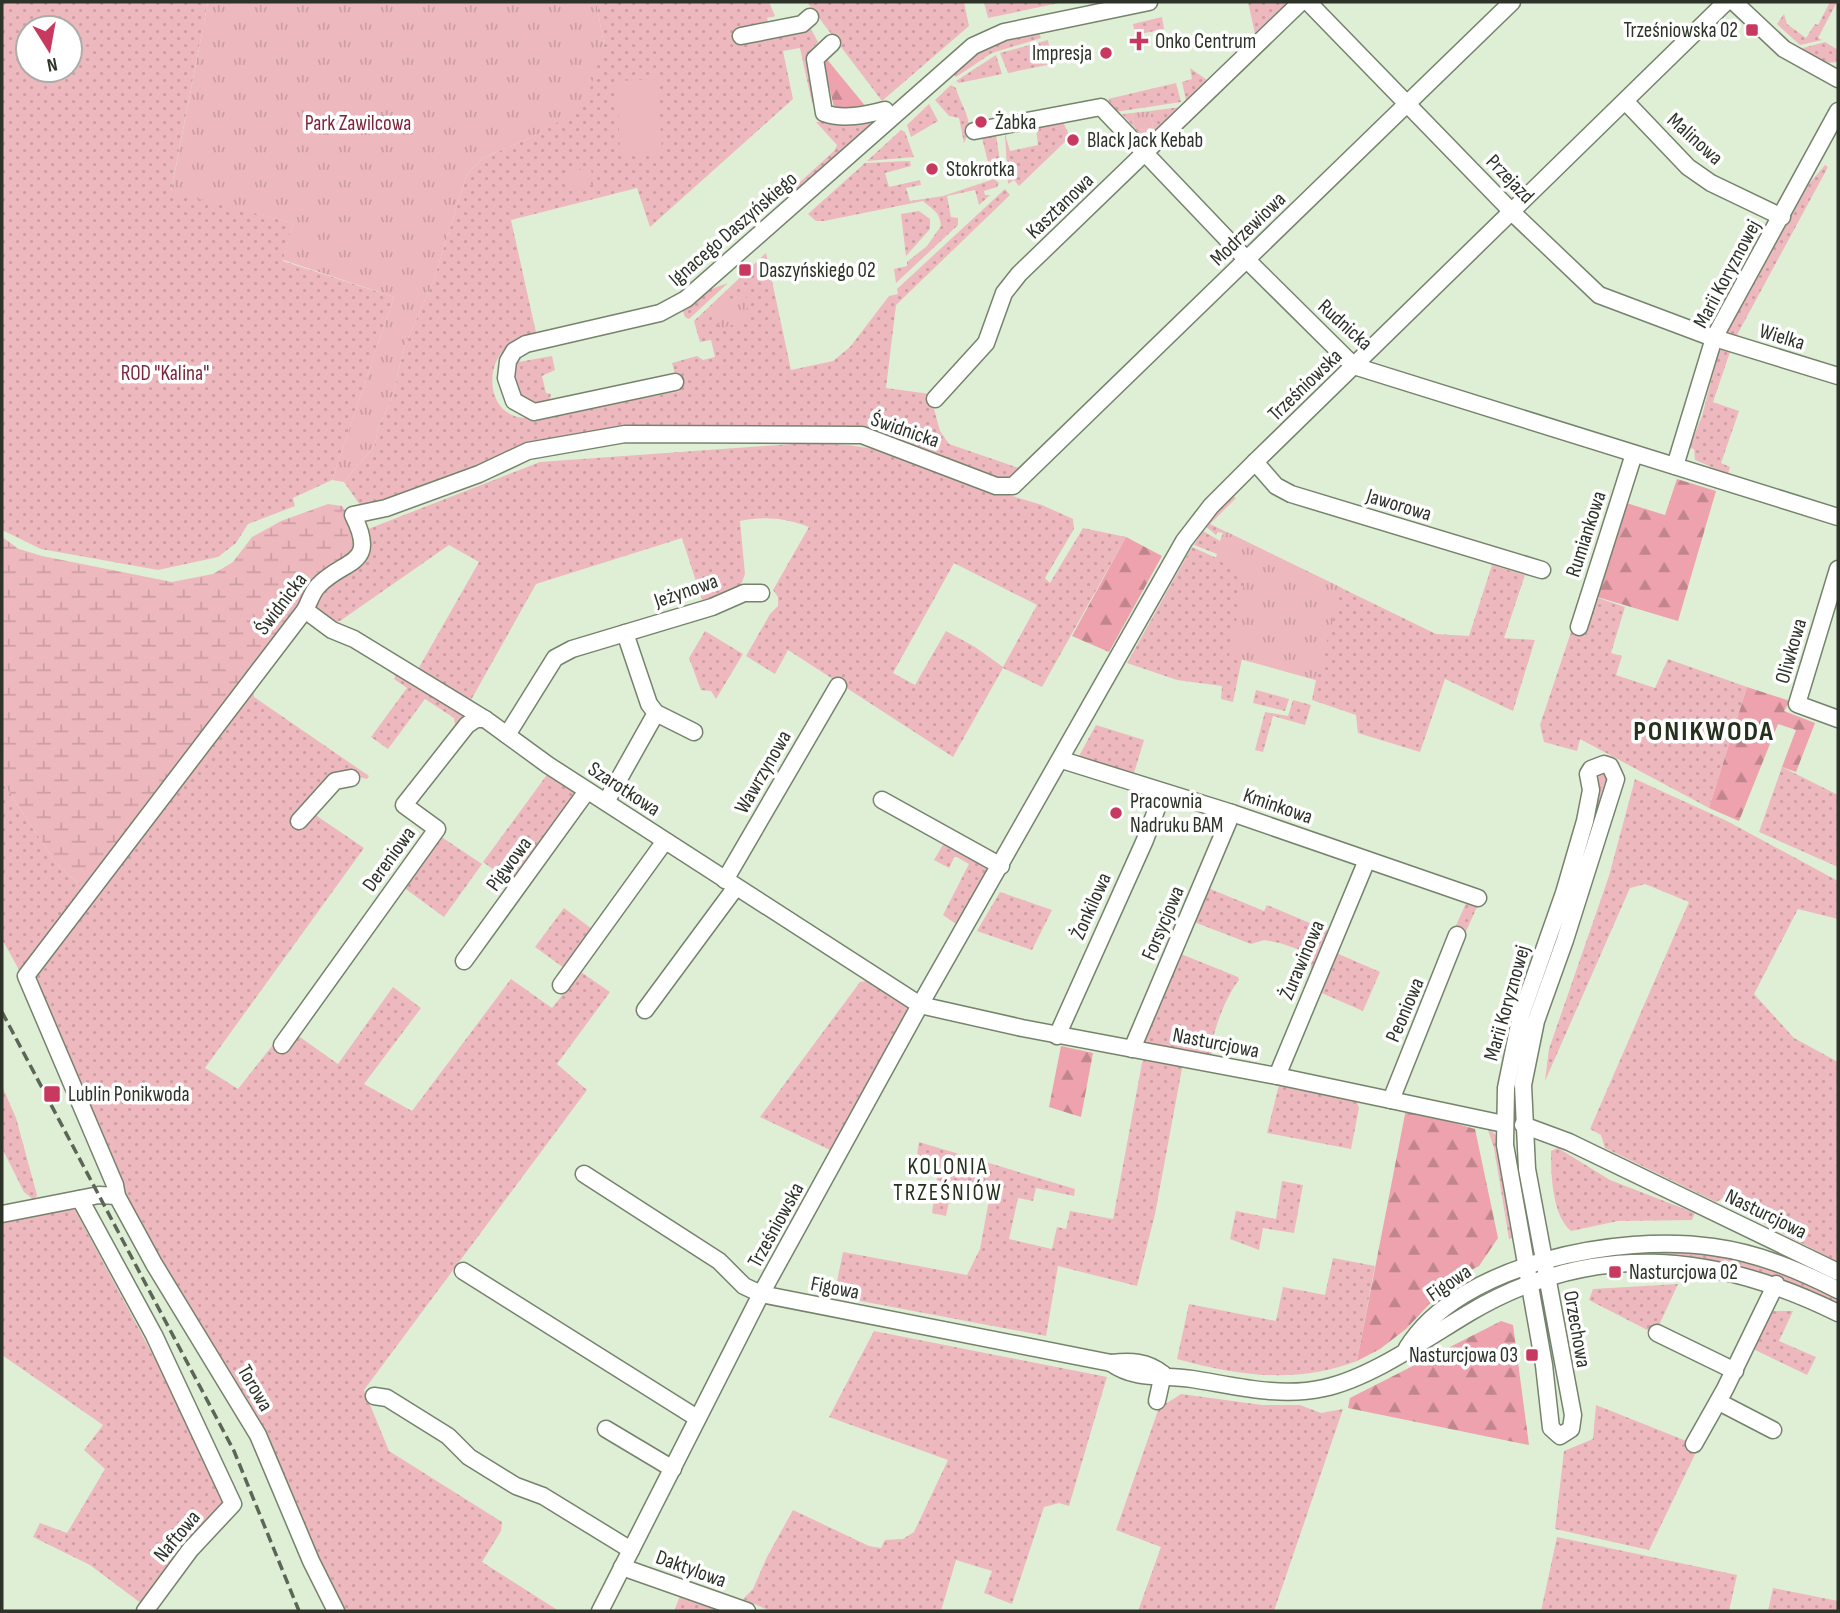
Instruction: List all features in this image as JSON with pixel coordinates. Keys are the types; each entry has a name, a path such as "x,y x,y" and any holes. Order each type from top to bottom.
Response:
{"street":[{"name":"Ignacego Daszyńskiego","path":"675,383 534,412 514,401 506,373 510,356 526,344 660,313 687,299 973,46 1004,32 1149,2"},
{"name":"Kasztanowa","path":"935,399 986,343 1004,293 1019,274 1301,2"},
{"name":"Przejazd","path":"1308,2 1513,211 1600,295 1714,338"},
{"name":"Modrzewiowa","path":"1013,486 1512,2"},
{"name":"Trześniowska","path":"600,1611 761,1294 920,1004 1062,760 1184,541 1211,506 1255,462 1726,2"},
{"path":"1734,2 1784,49 1838,79"},
{"path":"741,36 802,24 810,17"},
{"path":"832,43 815,58 824,113 833,117 865,116 885,110"},
{"name":"Malinowa","path":"1626,102 1688,167 1712,183 1782,217"},
{"name":"Rudnicka","path":"974,131 1101,107 1247,260 1354,366 1838,517"},
{"name":"Marii Koryznowej","path":"1675,466 1714,338 1838,111"},
{"name":"Wielka","path":"1714,338 1838,376"},
{"name":"Świdnicka","path":"117,1196 116,1185 26,976 304,610 317,587 358,558 363,548 362,536 353,515 386,508 479,474 528,451 578,440 664,432 752,436 803,433 862,435 996,486 1013,486"},
{"name":"Rumiankowa","path":"1579,628 1634,454"},
{"name":"Jaworowa","path":"1255,462 1276,486 1291,494 1542,570"},
{"name":"Oliwkowa","path":"1838,569 1797,704 1838,719"},
{"name":"Jeżynowa","path":"507,735 555,658 572,649 712,607 744,593 761,593"},
{"name":"Szarotkowa","path":"304,610 331,630 354,639 485,719 587,791 920,1004"},
{"path":"625,634 649,704 656,713 694,732"},
{"name":"Wawrzynowa","path":"645,1010 731,883 838,686"},
{"path":"606,802 656,713"},
{"name":"Dereniowa","path":"282,1045 437,829 404,805 467,725 485,719"},
{"name":"Kminkowa","path":"1062,760 1233,813 1478,898"},
{"name":"Marii Koryznowej","path":"1528,1285 1508,1171 1504,1124 1510,1062 1521,1015 1564,893 1585,821 1591,790 1588,774 1595,766 1605,764 1610,766 1616,776 1576,908 1536,1021 1525,1072 1523,1125 1527,1169 1544,1260"},
{"path":"299,821 335,780 351,778"},
{"name":"Pigwowa","path":"464,961 587,791"},
{"name":"Żonkilowa","path":"1057,1036 1145,840 1163,792"},
{"path":"882,800 1001,866"},
{"name":"Forsycjowa","path":"1132,1049 1233,813"},
{"path":"561,985 665,841"},
{"name":"Żurawinowa","path":"1278,1076 1367,860"},
{"name":"Peoniowa","path":"1391,1100 1457,935"},
{"name":"Nasturcjowa","path":"920,1004 937,1011 1057,1036 1278,1076 1504,1124"},
{"name":"Nasturcjowa","path":"1523,1125 1569,1142 1838,1272"},
{"name":"Figowa","path":"584,1174 719,1261 744,1286 761,1294 1111,1363 1137,1362 1153,1366 1163,1374 1248,1389 1312,1390 1361,1375 1444,1331 1467,1314 1504,1294 1547,1279 1592,1268 1664,1262 1724,1269 1776,1284 1838,1313"},
{"path":"2,1214 106,1194 117,1196"},
{"name":"Torowa","path":"117,1196 154,1264 258,1435 311,1561 336,1611"},
{"name":"Naftowa","path":"80,1199 154,1335 233,1504 190,1550 145,1611"},
{"name":"Figowa","path":"1405,1350 1443,1309 1486,1283 1544,1260 1598,1248 1650,1243 1709,1246 1785,1265 1838,1290"},
{"name":"Orzechowa","path":"1528,1285 1544,1365 1550,1421 1554,1433 1567,1434 1573,1421 1544,1260"},
{"path":"463,1270 697,1418"},
{"path":"1694,1444 1735,1371 1776,1284"},
{"path":"1657,1333 1735,1371"},
{"path":"1157,1401 1163,1374"},
{"path":"374,1396 387,1398 448,1436 469,1457 516,1486 543,1496 631,1550"},
{"path":"1718,1402 1773,1430"},
{"path":"606,1429 673,1469"},
{"name":"Daktylowa","path":"622,1567 747,1611"}],"green space":[{"name":"ROD \"Kalina\"","path":"2,2 208,2 171,191 293,223 283,261 394,297 332,480 293,498 295,506 248,524 236,543 218,557 158,570 41,549 2,530"},
{"name":"Park Zawilcowa","path":"208,2 596,2 604,44 585,105 541,133 483,158 467,174 433,282 404,347 393,395 378,428 375,445 344,482 332,480 394,297 283,260 293,223 171,192"},
{"path":"596,2 769,2 775,16 767,18 769,26 791,23 811,29 818,42 808,53 816,100 812,103 800,48 783,51 793,99 650,227 637,188 511,220 537,337 510,345 497,360 493,370 493,391 503,409 520,417 545,417 680,391 672,363 697,356 703,360 715,357 711,340 700,342 694,321 766,253 791,370 833,361 850,347 889,296 898,294 897,289 1005,189 1010,195 896,305 886,388 930,394 940,431 949,444 1022,469 1007,482 925,449 858,429 583,435 362,508 344,482 375,445 378,428 393,395 404,347 433,282 467,174 483,158 541,133 604,44"},
{"path":"807,2 964,2 969,26 882,101"},
{"path":"984,2 1064,2 988,18"},
{"path":"1248,2 1288,2 1255,34"},
{"path":"1830,2 1837,2 1818,38 1822,40 1800,45 1777,24 1784,14 1787,24 1806,38 1815,24 1818,25"},
{"path":"1162,17 1164,29 1135,35 1133,24"},
{"path":"1039,33 1041,38 992,53 956,77 949,72 991,46"},
{"path":"1048,40 1052,64 1008,73 1000,53"},
{"path":"1825,42 1838,50 1838,62 1822,63 1801,51 1803,48"},
{"path":"996,55 1002,74 959,83 956,81"},
{"path":"825,57 867,108 836,110 823,61"},
{"path":"1190,68 1207,80 1186,100 1182,82 1192,79"},
{"path":"658,79 662,152 620,154 617,81"},
{"path":"1176,83 1181,102 1115,112 1108,99"},
{"path":"951,85 956,88 967,115 969,128 964,143 959,118 949,116 935,100"},
{"path":"929,104 938,121 911,137 907,125"},
{"path":"1181,107 1149,136 1142,136 1122,114 1132,113 1134,126 1139,130 1153,128 1150,111"},
{"path":"1150,111 1153,128 1138,130 1134,126 1132,113"},
{"path":"874,119 877,123 787,200 787,194 835,150 837,145 816,122"},
{"path":"1062,120 1070,137 1019,186 1014,180 1008,184 1005,134 1010,151 1038,145 1036,127"},
{"path":"901,130 905,132 914,157 867,161"},
{"path":"996,135 1000,161 991,174 982,138"},
{"path":"910,161 911,166 885,173 889,187 920,180 921,185 906,188 910,201 943,196 994,179 999,183 997,187 984,191 985,195 990,195 979,205 975,190 947,196 951,217 958,218 958,225 896,283 894,269 907,266 907,262 927,246 941,226 937,214 923,201 824,221 816,221 808,214 865,163"},
{"path":"590,165 594,184 571,191 567,174"},
{"path":"1825,165 1828,167 1737,335 1764,345 1739,340 1723,332 1735,318 1809,184"},
{"path":"919,211 930,219 930,229 906,256 901,214"},
{"path":"728,283 689,319 685,317 682,308 706,291"},
{"path":"746,293 749,320 719,329 715,305"},
{"path":"1718,342 1731,349 1713,402 1739,411 1721,463 1730,467 1728,474 1695,460 1694,449 1689,448 1702,416 1719,351"},
{"path":"552,356 555,370 542,376 546,393 551,394 550,400 542,406 520,397 513,381 513,363"},
{"path":"806,443 855,446 926,462 993,494 995,491 1042,505 1073,519 1074,529 1045,578 1050,583 1083,528 1126,537 1042,687 1003,668 953,757 788,650 775,674 746,656 770,614 778,606 778,597 773,590 809,527 792,522 766,518 740,521 745,574 739,590 702,600 682,538 536,584 471,700 417,671 479,562 449,545 340,621 328,624 312,605 363,531 540,462","holes":["954,563 1037,605 1003,667 946,631 915,685 893,673"]},
{"path":"1677,479 1716,491 1678,621 1594,596 1623,502 1665,515"},
{"path":"1232,495 1236,498 1210,524 1436,634 1469,636 1492,565 1525,575 1504,638 1535,640 1513,711 1445,679 1420,752 1358,733 1356,715 1312,700 1316,680 1245,660 1322,624 1217,554 1194,545 1203,531 1220,541 1223,533 1218,532 1216,535 1204,525"},
{"path":"328,504 342,506 350,517 359,550 85,890 56,863 2,781 2,537 19,549 42,556 172,582 213,574 233,562 252,537 281,521"},
{"path":"1227,532 1342,588 1316,680 1229,656 1246,574 1215,559"},
{"path":"1126,537 1162,556 1109,652 1072,636"},
{"path":"1192,547 1250,573 1257,586 1233,702 1221,699 1222,686 1177,680 1127,663"},
{"path":"1584,593 1625,607 1611,653 1622,656 1616,675 1655,688 1668,659 1747,687 1709,808 1580,739 1577,751 1544,742 1540,725"},
{"path":"705,631 743,654 716,699 711,691 701,690 689,658"},
{"path":"389,669 469,713 435,755 455,724 454,718 425,699 388,749 371,737 407,688 394,679 396,676 388,671"},
{"path":"1747,687 1790,701 1784,711 1815,723 1796,772 1782,767 1796,730 1778,724 1739,821 1709,808"},
{"path":"253,688 254,697 369,776 367,779 343,778 323,786 290,820 302,830 314,814 364,848 205,1068 238,1089 276,1041 297,1035 338,1064 393,987 421,1008 364,1084 412,1111 511,979 552,1008 581,972 610,992 557,1064 587,1090 364,1390 389,1451 502,1522 501,1531 482,1562 559,1611 340,1611 194,1321 119,1185 38,998 34,973"},
{"path":"1256,690 1289,699 1285,711 1253,703"},
{"path":"1293,700 1311,705 1305,725 1273,716 1263,752 1255,750 1265,712 1288,716"},
{"path":"1096,725 1144,740 1134,773 1079,756"},
{"path":"1782,767 1838,795 1838,867 1759,832"},
{"path":"1608,770 1608,784 1602,792 1581,870 1525,1037 1530,1230 1515,1121 1518,1054 1595,773"},
{"path":"549,772 579,792 516,886 483,862"},
{"path":"1635,779 1727,821 1838,881 1838,919 1798,909 1754,994 1794,1038 1838,1062 1838,1262 1745,1214 1742,1204 1727,1196 1716,1202 1605,1148 1601,1135 1590,1129 1689,902 1645,884 1630,888 1545,1081 1549,1049 1609,876"},
{"path":"2,781 56,863 85,890 53,937 19,970 2,939"},
{"path":"440,836 482,864 444,917 403,887"},
{"path":"944,843 988,869 956,924 943,915 969,864 955,856 949,868 934,860"},
{"path":"1208,888 1264,911 1267,905 1329,931 1312,978 1310,957 1303,951 1264,940 1251,944 1194,922"},
{"path":"1000,892 1052,910 1032,950 977,931"},
{"path":"1469,897 1486,902 1477,907 1463,938 1452,934"},
{"path":"564,908 592,929 564,968 535,947"},
{"path":"1334,952 1380,972 1363,1011 1317,991"},
{"path":"1181,954 1238,977 1213,1038 1212,1056 1218,1060 1146,1045 1144,1041"},
{"path":"866,981 906,1003 907,1010 830,1150 760,1117 860,982"},
{"path":"1061,1046 1093,1053 1081,1117 1049,1107"},
{"path":"1146,1055 1183,1063 1155,1214 1137,1286 1058,1266 1046,1336 834,1296 843,1252 967,1275 980,1249 991,1189 953,1182 946,1216 932,1213 938,1169 916,1163 919,1142 1075,1189 1074,1196 1036,1188 1033,1201 1018,1198 1009,1239 1052,1249 1057,1227 1066,1229 1070,1211 1113,1219 1142,1063"},
{"path":"1280,1081 1355,1096 1359,1108 1351,1149 1267,1133"},
{"path":"2,1086 16,1118 37,1195 35,1201 24,1192 2,1148"},
{"path":"1406,1109 1475,1129 1498,1238 1479,1266 1452,1280 1406,1329 1380,1349 1357,1361"},
{"path":"1487,1127 1496,1135 1513,1238 1509,1239 1494,1148"},
{"path":"1558,1148 1610,1180 1695,1213 1692,1220 1618,1221 1571,1231 1560,1215 1554,1194 1551,1151"},
{"path":"1282,1181 1303,1185 1294,1233 1263,1228 1259,1250 1230,1239 1236,1211 1276,1219"},
{"path":"65,1207 75,1210 233,1504 142,1604 90,1565 33,1537 40,1523 67,1533 105,1469 84,1450 103,1425 2,1355 2,1219"},
{"path":"1714,1251 1762,1263 1838,1295 1838,1306 1773,1277 1705,1259 1657,1256 1576,1266 1575,1262 1628,1254"},
{"path":"1333,1258 1375,1266 1357,1361 1312,1373 1267,1375 1222,1370 1177,1359 1189,1304 1276,1321 1283,1287 1325,1295"},
{"path":"1678,1284 1655,1334 1589,1300 1593,1289"},
{"path":"1769,1311 1793,1311 1779,1341 1816,1357 1807,1375 1751,1348"},
{"path":"1501,1321 1513,1325 1529,1445 1348,1408 1350,1398"},
{"path":"874,1331 1107,1377 1069,1506 1059,1503 1044,1507 1012,1604 984,1593 992,1571 956,1560 941,1611 770,1611 743,1599 753,1589 793,1510 869,1546 881,1548 885,1540 903,1539 914,1532 948,1460 829,1417"},
{"path":"1181,1394 1262,1405 1300,1405 1321,1413 1343,1409 1274,1611 1138,1611 1161,1547 1116,1530 1161,1402 1167,1403"},
{"path":"1596,1405 1699,1446 1649,1550 1555,1529 1564,1451 1593,1439"},
{"path":"1557,1537 1737,1575 1729,1611 1541,1611"},
{"path":"1773,1588 1838,1601 1838,1611 1768,1611"},
{"path":"680,1596 720,1611 674,1611"}],"railway":[{"path":"2,1012 234,1451 299,1611"}],"place":[{"name":"Trześniowska 02","path":"1752,30"},
{"name":"Onko Centrum","path":"1139,41"},
{"name":"Impresja","path":"1106,53"},
{"name":"Żabka","path":"981,122"},
{"name":"Black Jack Kebab","path":"1073,140"},
{"name":"Stokrotka","path":"932,169"},
{"name":"Daszyńskiego 02","path":"745,270"},
{"name":"Pracownia Nadruku BAM","path":"1116,813"},
{"name":"Lublin Ponikwoda","path":"52,1094"},
{"name":"Nasturcjowa 02","path":"1615,1272"},
{"name":"Nasturcjowa 03","path":"1532,1355"}],"district":[{"name":"PONIKWODA","path":"1704,731"},
{"name":"KOLONIA TRZEŚNIÓW","path":"948,1180"}]}
